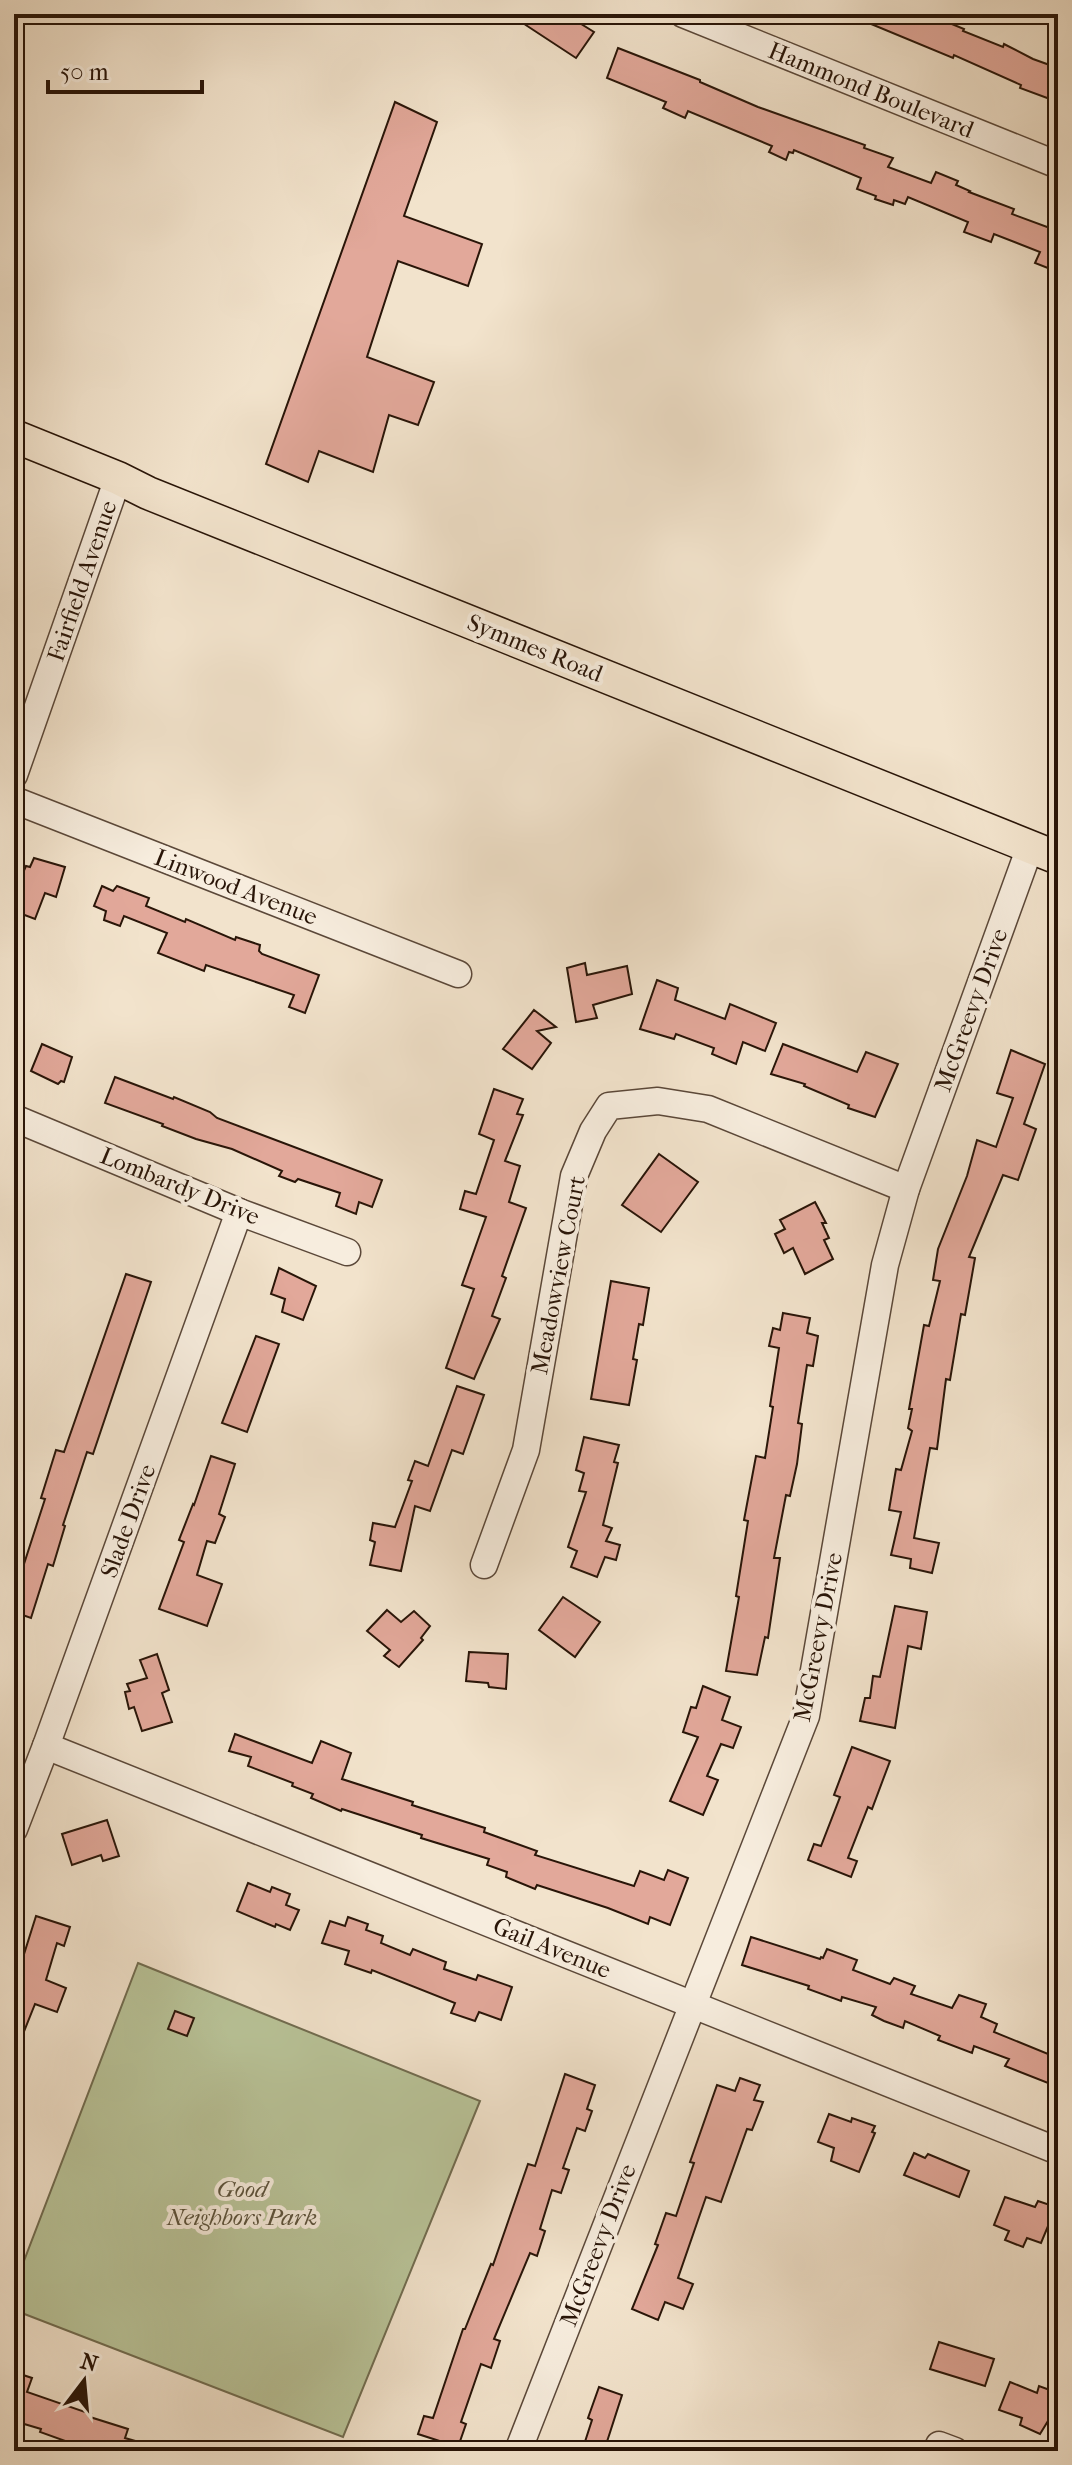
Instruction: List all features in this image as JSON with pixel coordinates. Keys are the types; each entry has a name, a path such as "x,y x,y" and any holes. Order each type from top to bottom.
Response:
{"main road":[{"name":"Symmes Road","path":"14,436 1044,852"}],"street":[{"name":"Hammond Boulevard","path":"683,14 1058,165"},
{"name":"Fairfield Avenue","path":"14,775 118,478"},
{"name":"Linwood Avenue","path":"14,800 458,974"},
{"name":"McGreevy Drive","path":"518,2451 806,1716 885,1265 906,1189 1044,852"},
{"name":"Meadowview Court","path":"484,1565 526,1450 574,1176 593,1131 609,1106 658,1101 708,1109 906,1189"},
{"name":"Lombardy Drive","path":"14,1118 239,1212 347,1252"},
{"name":"Slade Drive","path":"14,1829 239,1212"},
{"name":"Gail Avenue","path":"46,1746 1058,2151"}],"green space":[{"name":"Good Neighbors Park","path":"138,1963 480,2101 343,2437 14,2310 14,2287"}],"building":[{"path":"509,14 565,14 594,32 576,58"},
{"path":"847,14 935,14 935,17 963,31 1003,47 1004,44 1058,68 1058,102 1020,88 1021,85 954,55 953,58"},
{"path":"618,48 758,107 865,145 864,148 893,158 888,167 931,183 936,172 958,181 956,185 969,192 1014,209 1012,214 1058,231 1058,272 1035,263 1040,252 994,234 991,242 964,232 968,222 908,197 905,204 894,200 893,205 875,199 876,196 857,189 861,178 794,150 793,153 789,152 786,160 769,152 772,146 688,111 685,118 663,108 666,102 607,78"},
{"path":"395,102 437,122 404,216 482,244 468,286 398,261 367,357 434,382 418,425 389,415 373,472 319,451 308,482 266,464"},
{"path":"34,858 65,867 56,897 45,893 35,919 14,911 14,893 26,866 30,867"},
{"path":"102,886 113,891 117,886 149,898 146,906 235,940 236,937 260,945 262,954 319,975 305,1013 289,1007 294,995 206,965 204,971 158,953 167,933 124,916 120,926 104,920 106,911 94,906"},
{"path":"585,963 587,975 627,966 632,994 593,1005 597,1018 576,1022 567,968"},
{"path":"657,980 678,988 675,1000 725,1019 730,1004 776,1023 765,1051 743,1042 736,1064 712,1054 714,1048 676,1034 674,1039 640,1029"},
{"path":"534,1010 556,1027 537,1031 551,1043 532,1069 503,1049"},
{"path":"42,1044 72,1057 64,1082 58,1084 31,1071"},
{"path":"783,1044 857,1072 866,1052 898,1064 875,1117 848,1108 849,1105 805,1084 771,1074"},
{"path":"1011,1050 1045,1064 1024,1124 1036,1129 1018,1180 1003,1175 969,1257 975,1258 965,1315 961,1314 950,1380 946,1379 937,1449 930,1448 914,1538 939,1543 932,1573 910,1568 911,1559 891,1555 901,1512 889,1510 896,1469 901,1470 912,1431 908,1428 912,1409 909,1409 924,1325 929,1326 940,1281 933,1280 938,1249 967,1176 977,1140 996,1147 1013,1098 997,1093"},
{"path":"115,1077 174,1097 217,1118 382,1180 372,1207 359,1202 356,1214 336,1206 340,1193 279,1176 282,1171 232,1149 196,1139 105,1103"},
{"path":"494,1089 523,1099 517,1114 523,1115 505,1161 520,1166 509,1202 526,1208 502,1276 506,1278 492,1316 500,1319 474,1379 446,1368 474,1289 462,1285 486,1217 460,1209 465,1191 476,1194 494,1140 479,1134"},
{"path":"659,1154 698,1182 661,1232 622,1205"},
{"path":"815,1202 826,1223 822,1223 829,1238 824,1240 833,1259 805,1274 793,1248 784,1253 775,1234 785,1229 780,1220"},
{"path":"279,1268 316,1286 303,1320 282,1312 285,1299 271,1294"},
{"path":"126,1274 151,1282 93,1454 87,1452 53,1566 48,1564 31,1618 14,1612 14,1582 19,1566 23,1567 45,1499 41,1498 56,1450 64,1452"},
{"path":"611,1281 649,1288 633,1359 637,1360 629,1405 591,1399"},
{"path":"783,1313 810,1318 807,1333 818,1336 813,1366 807,1365 798,1423 802,1424 797,1464 790,1496 786,1495 774,1558 780,1558 768,1638 765,1637 757,1675 726,1671 739,1597 736,1596 748,1521 744,1520 756,1456 765,1458 773,1407 770,1406 779,1348 769,1346 773,1328 780,1330"},
{"path":"256,1336 279,1344 247,1432 222,1423"},
{"path":"457,1386 484,1395 463,1454 452,1450 430,1511 415,1506 401,1571 370,1565 375,1542 370,1540 373,1523 395,1527 412,1481 408,1480 415,1461 428,1466"},
{"path":"584,1437 619,1445 614,1462 618,1463 603,1525 612,1528 606,1541 620,1545 616,1560 605,1557 597,1577 571,1567 577,1551 568,1547 586,1492 579,1491 584,1473 576,1470"},
{"path":"211,1456 235,1464 219,1514 225,1517 215,1543 207,1541 197,1575 222,1584 207,1626 159,1609 184,1542 179,1540"},
{"path":"563,1597 600,1622 575,1657 539,1630"},
{"path":"895,1606 927,1612 921,1649 908,1646 895,1728 860,1721 865,1698 870,1698 873,1676 880,1677"},
{"path":"387,1610 401,1622 414,1611 430,1626 421,1638 423,1640 399,1667 384,1656 390,1650 367,1631"},
{"path":"469,1652 508,1654 506,1689 466,1681"},
{"path":"157,1654 169,1690 162,1693 172,1722 142,1731 134,1707 129,1709 125,1692 130,1691 127,1684 147,1678 140,1660"},
{"path":"703,1686 730,1697 722,1720 741,1727 733,1748 721,1744 707,1776 718,1780 703,1815 670,1801 698,1737 683,1732 691,1707 696,1708"},
{"path":"235,1734 312,1763 321,1741 351,1753 342,1779 485,1828 484,1832 537,1851 535,1855 634,1886 640,1871 664,1880 668,1870 688,1878 670,1925 650,1917 648,1924 537,1885 535,1889 506,1877 507,1872 487,1865 489,1859 341,1811 311,1798 313,1794 292,1786 293,1783 248,1766 251,1757 229,1751"},
{"path":"852,1747 890,1761 872,1809 868,1807 848,1858 857,1861 851,1877 808,1860 814,1844 821,1846 840,1797 834,1795"},
{"path":"107,1820 119,1856 103,1861 101,1855 72,1865 62,1834"},
{"path":"248,1883 270,1892 272,1887 290,1894 286,1905 299,1910 290,1930 237,1911"},
{"path":"36,1916 70,1927 64,1946 57,1943 46,1980 66,1988 57,2012 35,2004 15,2054 14,1986"},
{"path":"348,1917 368,1924 366,1930 383,1936 381,1943 410,1955 413,1949 446,1962 444,1969 476,1980 478,1975 512,1987 501,2020 479,2012 475,2021 451,2013 455,2003 372,1970 371,1973 345,1964 349,1951 322,1943 330,1921 345,1926"},
{"path":"751,1937 820,1959 827,1949 857,1960 853,1970 890,1984 894,1978 915,1986 911,1994 952,2008 959,1995 986,2004 981,2017 997,2024 994,2032 1058,2058 1048,2083 1005,2066 1009,2059 974,2046 972,2053 938,2040 940,2036 905,2021 903,2028 884,2021 872,2015 876,2007 842,1997 841,2001 808,1989 809,1986 742,1965"},
{"path":"175,2011 194,2018 187,2036 168,2029"},
{"path":"565,2074 595,2085 587,2109 592,2111 585,2131 577,2128 563,2168 569,2170 561,2193 552,2190 540,2229 545,2231 537,2256 530,2253 494,2339 500,2341 491,2368 481,2364 461,2422 466,2424 458,2447 418,2434 424,2416 433,2418 463,2329 493,2265 528,2164 535,2166"},
{"path":"740,2078 760,2085 754,2100 763,2102 752,2130 747,2129 721,2202 706,2197 678,2278 693,2284 683,2309 665,2302 658,2320 632,2309 658,2245 655,2244 666,2213 676,2216 694,2163 690,2162 717,2085 735,2091"},
{"path":"829,2114 875,2126 859,2172 831,2161 834,2148 818,2142"},
{"path":"914,2153 925,2158 928,2154 969,2171 959,2197 904,2175"},
{"path":"1005,2197 1035,2207 1038,2201 1056,2207 1041,2243 1027,2238 1023,2247 1005,2240 1009,2231 994,2225"},
{"path":"939,2342 994,2359 985,2386 930,2369"},
{"path":"14,2372 32,2378 27,2392 128,2429 125,2438 156,2447 155,2451 93,2451 14,2421"},
{"path":"1010,2382 1037,2393 1039,2386 1058,2393 1058,2424 1048,2421 1040,2434 1020,2425 1022,2418 999,2410"},
{"path":"599,2387 622,2395 604,2451 582,2451 592,2420 588,2418"}]}
